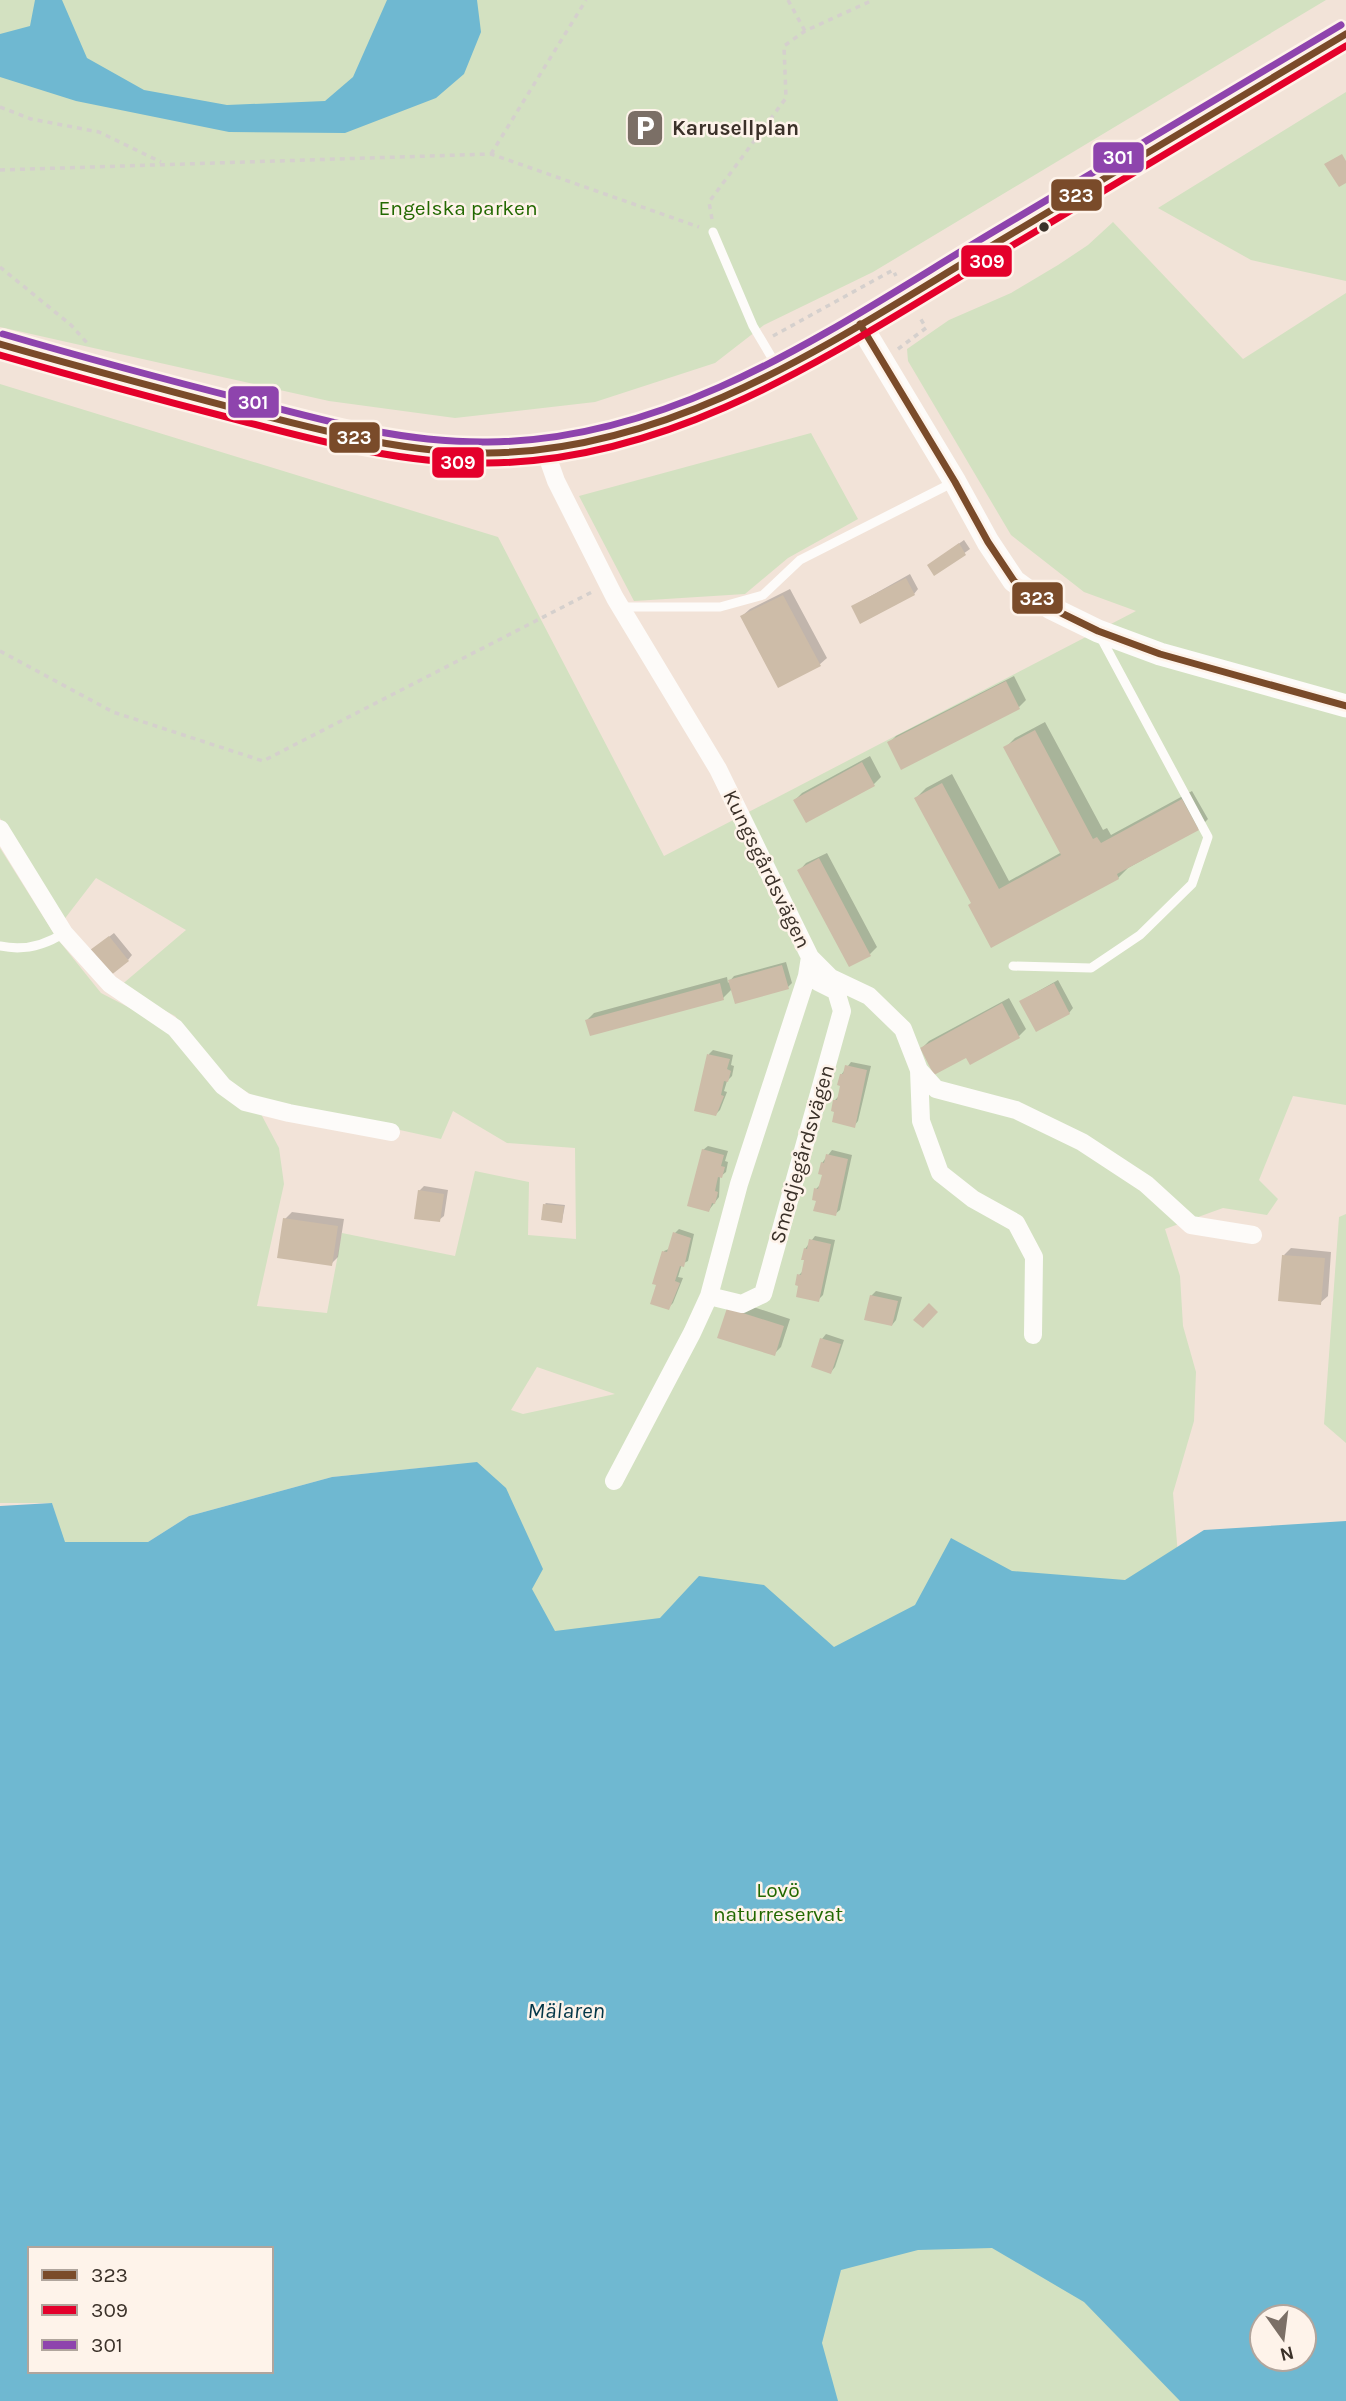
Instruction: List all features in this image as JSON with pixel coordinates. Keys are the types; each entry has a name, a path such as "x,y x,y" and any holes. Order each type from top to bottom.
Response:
{"main road":[{"path":"0,344 110,376 345,437 443,451 545,450 632,432 704,407 860,324 1346,34"}],"street":[{"path":"860,324 988,542 1014,580 1051,608 1098,631 1160,654 1346,706"},
{"name":"Kungsgårdsvägen","path":"545,450 556,481 608,584 718,769 810,957 831,978 869,996 903,1029 919,1070 936,1089 1016,1110 1082,1142 1146,1184 1191,1225 1253,1235"},
{"path":"0,829 64,933 110,984 175,1028 223,1086 245,1102 391,1132"},
{"path":"614,1481 709,1296 739,1184 807,976 810,957"},
{"name":"Smedjegårdsvägen","path":"709,1296 741,1304 763,1294 842,1011 836,991 807,976"},
{"path":"919,1070 921,1121 940,1173 973,1199 1016,1223 1034,1257 1033,1335"}],"lane":[{"path":"713,232 753,326 778,369"},
{"path":"621,607 720,607 763,595 800,560 955,482"},
{"path":"1013,965 1091,968 1140,935 1192,884 1208,837 1098,631"},
{"path":"0,946 26,948 54,940 64,933"}],"path":[{"path":"491,154 586,0"},
{"path":"788,0 804,31"},
{"path":"0,170 491,154 713,232 709,202 786,98 784,46 804,31 873,0"},
{"path":"0,107 31,119 99,132 163,163"},
{"path":"0,267 71,325 92,349 79,345"},
{"path":"762,342 893,271"},
{"path":"882,360 926,328"},
{"path":"0,651 113,712 263,761 608,584"}],"green space":[{"name":"Engelska parken","path":"0,0 1326,0 873,272 764,325 715,363 595,402 455,418 329,401 0,327"},
{"path":"1346,92 1346,281 1251,260 1158,208"},
{"name":"Lovö naturreservat","path":"1113,222 1243,359 1346,293 1346,1105 1293,1096 1259,1180 1278,1199 1267,1215 1223,1208 1165,1229 1180,1276 1183,1326 1196,1372 1194,1421 1173,1493 1182,1606 1346,2401 0,2401 0,1622 449,1465 332,1477 189,1516 148,1542 64,1542 52,1503 0,1503 0,848 56,937 101,993 153,1020 261,1114 279,1148 284,1184 257,1306 327,1313 342,1233 455,1256 475,1171 529,1182 528,1235 576,1239 575,1148 507,1143 453,1111 441,1139 258,1099 223,1077 175,1016 119,987 186,930 96,878 63,921 0,818 0,384 498,537 664,856 1136,611 1084,592 1011,535 908,361 907,349 949,320 1011,293 1088,245","holes":["537,1367 615,1394 523,1414 511,1410"]},
{"path":"811,433 858,519 788,558 745,594 634,601 579,496"},
{"path":"1346,1214 1346,1443 1324,1424 1339,1217"}],"water":[{"path":"35,0 62,0 87,58 144,90 227,105 325,101 353,77 387,0 477,0 481,32 464,74 436,98 345,133 229,132 76,101 0,77 0,34 30,26"},
{"name":"Mälaren","path":"477,1462 506,1488 543,1569 532,1589 555,1631 660,1618 699,1576 764,1585 834,1647 915,1605 951,1538 1012,1571 1125,1580 1204,1530 1346,1521 1346,2401 1180,2401 1084,2302 992,2248 918,2250 841,2270 822,2343 838,2401 0,2401 0,1506 52,1503 65,1542 148,1542 189,1516 332,1477"}],"building":[{"path":"1342,154 1346,161 1346,183 1339,187 1324,164"},
{"path":"959,543 966,555 934,576 927,565"},
{"path":"906,578 915,595 860,624 851,606"},
{"path":"783,595 821,666 778,688 740,616"},
{"path":"1006,681 1020,709 901,770 887,742"},
{"path":"1035,730 1093,839 1097,837 1101,843 1182,799 1199,830 1117,874 1119,879 991,948 968,905 971,903 914,798 942,783 999,889 1061,855 1003,747"},
{"path":"862,762 875,786 806,823 793,800"},
{"path":"819,858 871,956 849,967 797,870"},
{"path":"109,936 129,961 110,976 90,950"},
{"path":"782,965 789,989 735,1004 728,980"},
{"path":"720,983 724,1000 590,1036 585,1020"},
{"path":"1054,983 1070,1014 1036,1032 1019,1001"},
{"path":"1002,1003 1020,1038 970,1065 966,1058 934,1075 920,1048"},
{"path":"707,1054 730,1059 727,1069 731,1071 728,1082 724,1081 721,1095 724,1096 716,1116 694,1111"},
{"path":"845,1065 867,1070 855,1128 832,1122 833,1100 837,1100 840,1086 837,1085"},
{"path":"702,1149 724,1155 721,1166 725,1167 722,1178 718,1177 715,1204 712,1203 709,1212 687,1206"},
{"path":"826,1154 848,1159 836,1216 813,1211 816,1201 812,1200 814,1188 818,1189 822,1175 818,1174"},
{"path":"418,1190 444,1194 440,1222 414,1219"},
{"path":"543,1204 564,1206 562,1223 541,1220"},
{"path":"283,1218 338,1226 332,1266 277,1258"},
{"path":"673,1232 691,1238 684,1267 680,1266 675,1281 680,1283 669,1310 650,1304 656,1285 652,1284 662,1251 667,1252"},
{"path":"809,1239 831,1244 819,1302 796,1297 797,1274 801,1275 804,1260 801,1260"},
{"path":"1282,1255 1325,1258 1321,1305 1278,1301"},
{"path":"870,1295 898,1301 892,1326 864,1320"},
{"path":"929,1303 938,1312 923,1328 913,1320"},
{"path":"727,1308 784,1326 775,1356 717,1338"},
{"path":"820,1338 841,1344 831,1374 811,1367"}],"transit line":[{"name":"301","path":"3,334 309,416 398,435 488,442 557,437 623,422 688,401 811,341 1341,25"},
{"name":"323","path":"0,344 278,420 397,445 488,453 558,447 626,432 692,410 818,350 1346,34"},
{"name":"309","path":"0,355 272,429 394,456 487,463 558,458 626,443 691,421 818,361 1346,46"},
{"name":"323","path":"860,324 988,542 1014,581 1051,608 1098,631 1160,654 1346,706"}],"place":[{"name":"Karusellplan","path":"645,128"}]}
